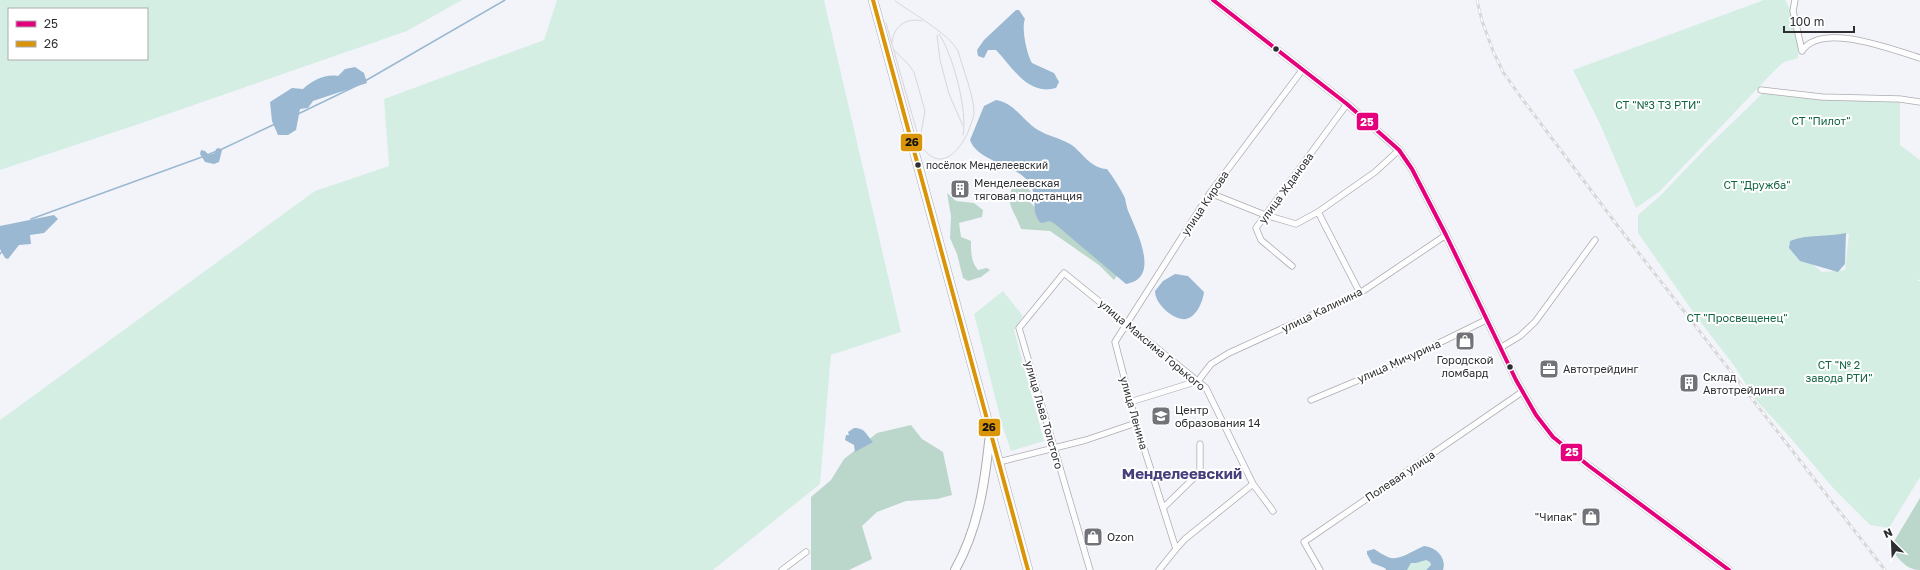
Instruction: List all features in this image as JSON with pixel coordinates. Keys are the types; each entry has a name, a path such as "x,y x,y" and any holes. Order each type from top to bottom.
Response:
{"main road":[{"path":"873,0 1028,570"},
{"path":"955,570 969,542 982,499 990,429"}],"street":[{"path":"1213,0 1347,104 1398,150 1412,169 1522,392 1536,415 1553,437 1589,466 1729,570"},
{"path":"1795,0 1793,11 1802,50 1809,42 1820,38 1836,38 1861,41 1920,58"},
{"name":"улица Кирова","path":"1115,342 1210,193 1303,69"},
{"path":"1761,90 1822,96 1900,99 1920,102"},
{"name":"улица Жданова","path":"1292,266 1261,240 1256,228 1347,104"},
{"path":"1210,193 1265,215 1296,224 1318,212 1375,172 1398,150"},
{"path":"1318,212 1360,293"},
{"name":"улица Калинина","path":"1198,381 1211,364 1229,354 1360,293 1446,236"},
{"path":"1500,348 1520,336 1535,322 1595,240"},
{"name":"улица Максима Горького","path":"1064,273 1206,388 1253,484 1272,511"},
{"name":"улица Льва Толстого","path":"1064,273 1019,328 1090,570"},
{"name":"улица Мичурина","path":"1311,400 1390,367 1486,320"},
{"name":"улица Ленина","path":"1115,342 1136,423 1176,549"},
{"path":"1130,402 1198,381"},
{"name":"Полевая улица","path":"1320,570 1304,542 1522,392"},
{"path":"999,462 1055,448 1136,423"},
{"path":"1163,508 1200,472 1200,444"},
{"path":"1159,570 1185,539 1253,484"},
{"path":"782,570 806,552"}],"green space":[{"path":"0,0 462,0 407,31 136,125 0,170"},
{"path":"557,0 824,0 901,332 831,355 820,484 713,570 0,570 0,420 315,191 389,166 384,99 544,40"},
{"name":"СТ \"№3 ТЗ РТИ\"","path":"1764,0 1785,0 1796,28 1798,58 1784,62 1775,70 1659,192 1636,208 1600,124 1573,70"},
{"path":"1764,92 1777,95 1900,101 1900,145 1920,160 1920,279 1917,281 1920,281 1920,477 1889,528 1870,525 1834,489 1756,400 1735,367 1696,316 1638,233 1638,215 1661,195 1704,150","holes":["1849,234 1845,270 1822,272 1788,244"]},
{"path":"1022,180 1031,192 1032,204 1037,210 1047,212 1118,274 1114,280 1099,265 1050,231 1021,229 1011,205 1010,195 1016,181"},
{"path":"947,193 956,201 974,203 983,210 982,217 959,223 961,237 971,241 974,264 978,270 987,268 990,270 981,277 968,281 963,278 957,254 950,238 951,216"},
{"path":"1003,291 1023,316 1014,330 1044,441 1011,451 1002,425 974,314"},
{"path":"911,425 922,439 943,452 952,495 937,499 906,501 877,512 862,526 872,559 849,570 811,570 811,497 831,480 844,459 877,433"},
{"path":"1920,498 1920,570 1906,566 1890,548"},
{"path":"1421,560 1430,562 1431,565 1426,570 1407,570 1411,563 1416,563"}],"water":[{"path":"1016,10 1019,10 1025,19 1025,41 1032,63 1054,73 1059,82 1056,88 1037,88 1029,84 1015,72 996,50 988,50 984,58 978,56 977,50 984,40"},
{"path":"355,67 364,73 367,83 313,101 308,108 300,109 296,130 288,135 278,135 272,121 270,102 292,88 303,89 319,78 338,76 345,69"},
{"path":"996,100 1014,108 1038,130 1075,147 1095,166 1107,169 1125,198 1128,210 1141,242 1144,254 1144,264 1142,273 1137,280 1126,284 1055,224 1050,221 1041,223 1035,213 1033,191 1025,178 1019,173 987,157 974,147 970,140 984,106"},
{"path":"219,148 222,150 219,162 214,164 205,162 200,154 201,150 205,151 209,155 215,153 216,149"},
{"path":"54,215 58,219 44,233 30,235 31,244 19,245 8,259 5,258 0,249 0,226"},
{"path":"1846,233 1845,264 1838,272 1800,261 1789,248 1790,241 1797,239 1811,236"},
{"path":"1175,274 1188,276 1204,292 1198,310 1187,319 1177,318 1168,312 1160,305 1156,296 1155,291 1163,281"},
{"path":"854,428 861,429 873,442 855,452 854,445 845,440 846,435 849,435 848,432"},
{"path":"1424,546 1433,548 1440,554 1444,566 1443,570 1426,570 1431,565 1430,562 1426,560 1411,563 1407,570 1386,570 1385,568 1372,563 1367,554 1367,551 1374,549 1388,557 1396,558"}],"waterway":[{"path":"365,81 505,0"},
{"path":"298,114 356,86"},
{"path":"220,150 275,124"},
{"path":"207,155 217,151"},
{"path":"31,219 202,157"},
{"path":"0,254 3,250"}],"tram line":[{"path":"886,23 921,146 928,154 935,158 942,159 948,157 954,153 964,140 974,114 970,91 958,51 953,44 938,30 895,1"},
{"path":"892,43 895,32 902,24 911,20 922,21"},
{"path":"939,34 949,55 958,83 963,112 963,135"},
{"path":"937,35 940,60 949,94 963,126"},
{"path":"894,50 914,72 925,111 921,133 922,140"}],"railway":[{"path":"1477,0 1482,21 1493,51 1503,72 1520,96 1617,225 1885,570"}],"transit line":[{"name":"26","path":"873,0 1028,570"},
{"name":"25","path":"1213,0 1347,104 1399,150 1412,169 1446,235 1516,380 1536,415 1553,437 1589,466 1729,570"}],"place":[{"name":"посёлок Менделеевский","path":"918,165"},
{"name":"Менделеевская тяговая подстанция","path":"960,189"},
{"name":"Городской ломбард","path":"1465,341"},
{"name":"Автотрейдинг","path":"1549,369"},
{"name":"Склад Автотрейдинга","path":"1689,383"},
{"name":"Центр образования 14","path":"1161,416"},
{"name":"\"Чипак\"","path":"1591,517"},
{"name":"Ozon","path":"1093,537"}],"district":[{"name":"Менделеевский","path":"1182,474"}],"park label":[{"name":"СТ \"Пилот\"","path":"1821,121"},
{"name":"СТ \"Дружба\"","path":"1757,185"},
{"name":"СТ \"Просвещенец\"","path":"1737,318"},
{"name":"СТ \"№ 2 завода РТИ\"","path":"1839,371"}]}
